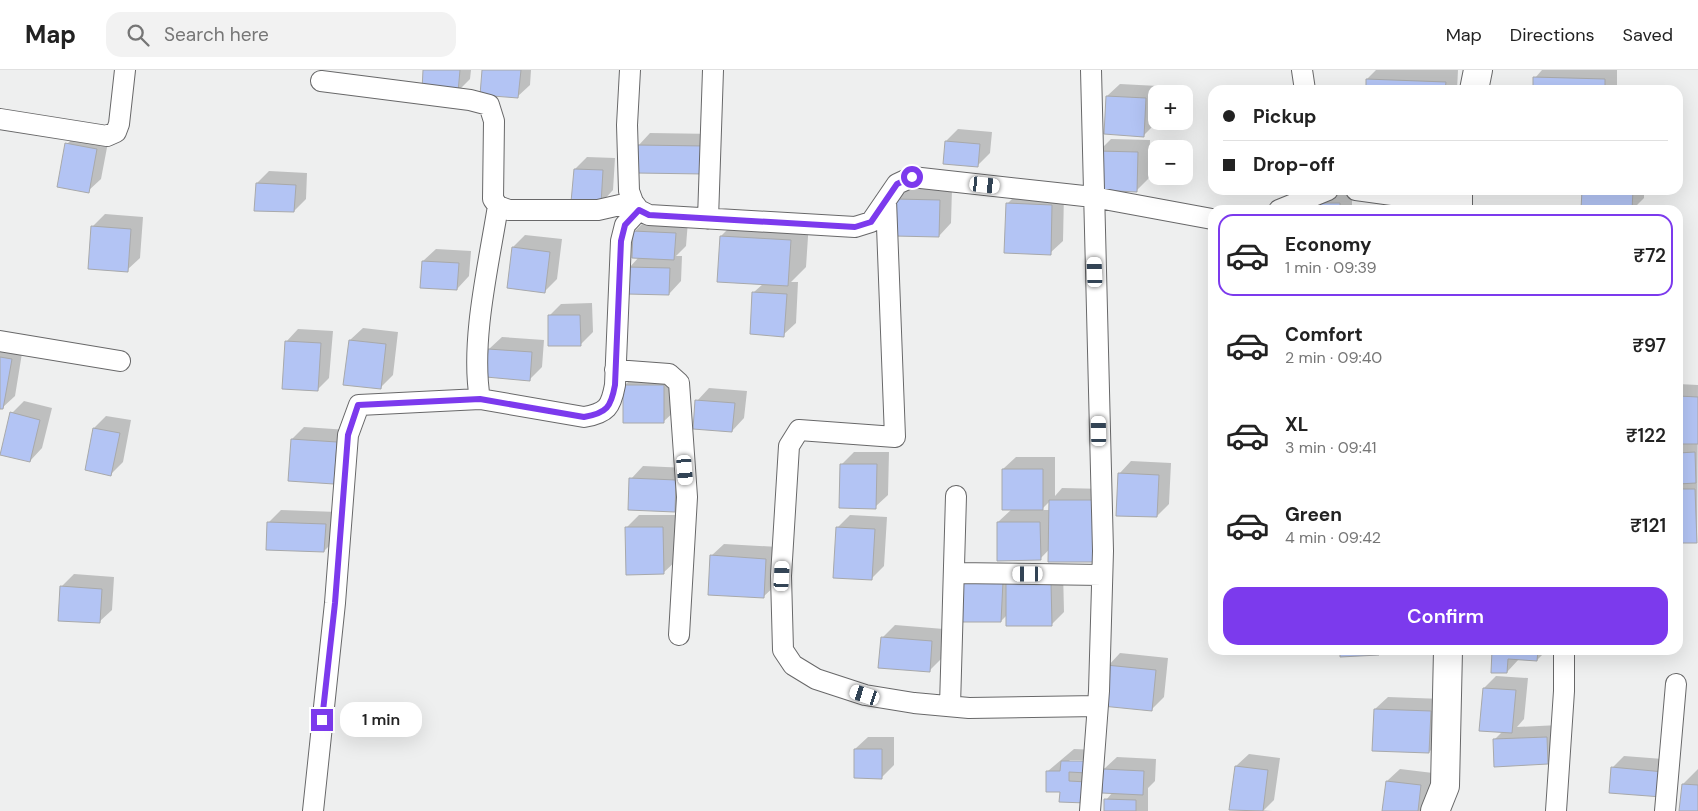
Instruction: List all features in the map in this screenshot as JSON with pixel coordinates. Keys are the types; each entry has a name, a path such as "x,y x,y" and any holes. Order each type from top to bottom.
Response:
{"street":[{"path":"0,119 107,136 116,132 119,124 125,70"},
{"path":"630,70 627,125 629,191 636,206 649,215 855,227 871,222 897,184 912,177 1093,197 1208,219"},
{"path":"708,219 713,70"},
{"path":"1090,811 1098,706 1102,575 1091,70"},
{"path":"1302,70 1304,85"},
{"path":"1475,85 1478,70"},
{"path":"321,81 470,100 489,105 494,121 493,199 498,206 509,210 598,210 636,206"},
{"path":"1290,205 1312,195"},
{"path":"1402,195 1458,201"},
{"path":"886,200 895,437 799,430 789,446 782,576 783,650 793,665 816,679 857,692 914,703 950,706 1098,706"},
{"path":"480,399 476,379 477,352 498,206"},
{"path":"312,811 335,603 348,435 358,405 480,399 584,417 600,414 611,403 615,370 621,241 625,225 636,206"},
{"path":"0,341 120,361"},
{"path":"615,370 669,374 679,383 687,497 679,635"},
{"path":"950,706 956,496"},
{"path":"954,574 1102,575"},
{"path":"1435,811 1445,786 1448,655"},
{"path":"1556,811 1564,691 1564,655"},
{"path":"1665,811 1676,684"}],"building":[{"path":"423,70 460,70 458,92 422,90"},
{"path":"482,70 521,70 518,98 480,95"},
{"path":"1533,77 1605,79 1605,85 1533,85"},
{"path":"1366,79 1446,82 1446,85 1366,85"},
{"path":"1106,96 1146,98 1144,137 1104,134"},
{"path":"945,141 980,144 978,167 943,164"},
{"path":"65,143 97,149 89,193 57,187"},
{"path":"637,145 705,146 704,174 636,173"},
{"path":"1098,151 1138,152 1137,192 1096,190"},
{"path":"574,169 603,170 601,204 571,202"},
{"path":"256,183 296,185 294,212 254,211"},
{"path":"1582,195 1633,195 1632,205 1581,205"},
{"path":"895,199 940,200 939,237 894,236"},
{"path":"1006,203 1052,205 1051,255 1004,253"},
{"path":"1303,203 1340,203 1340,205 1303,205"},
{"path":"91,226 131,229 128,272 88,269"},
{"path":"633,231 676,233 674,260 632,258"},
{"path":"720,236 791,240 788,286 717,282"},
{"path":"512,247 550,252 545,293 507,288"},
{"path":"422,261 459,263 457,290 420,288"},
{"path":"627,267 670,268 669,295 627,294"},
{"path":"752,292 787,294 784,337 750,334"},
{"path":"548,315 580,315 581,346 548,346"},
{"path":"349,340 386,344 381,389 343,385"},
{"path":"285,341 321,343 318,391 282,389"},
{"path":"488,349 532,352 530,381 486,377"},
{"path":"0,357 12,359 3,409 0,409"},
{"path":"623,385 664,385 664,423 623,423"},
{"path":"1683,396 1698,397 1698,444 1683,444"},
{"path":"695,400 735,403 732,432 693,429"},
{"path":"10,412 40,420 30,462 0,455"},
{"path":"93,428 120,433 111,476 85,470"},
{"path":"291,439 337,442 334,484 288,481"},
{"path":"1695,452 1696,483 1683,484 1683,453"},
{"path":"840,464 877,464 876,509 839,508"},
{"path":"1002,469 1043,469 1043,510 1002,510"},
{"path":"1118,473 1159,475 1157,517 1116,516"},
{"path":"629,478 676,480 675,512 628,510"},
{"path":"1683,489 1695,489 1697,543 1683,543"},
{"path":"1049,500 1095,500 1095,562 1048,562"},
{"path":"267,522 326,524 324,552 266,550"},
{"path":"997,522 1040,522 1041,560 997,561"},
{"path":"625,527 663,527 664,574 626,575"},
{"path":"836,527 875,529 872,580 833,578"},
{"path":"710,555 766,559 764,598 708,595"},
{"path":"959,580 1003,581 1001,622 958,622"},
{"path":"1006,582 1051,582 1052,626 1006,626"},
{"path":"60,586 102,589 100,623 58,621"},
{"path":"881,637 932,641 930,672 878,668"},
{"path":"1340,655 1379,655 1340,657"},
{"path":"1492,655 1538,655 1537,661 1508,659 1507,673 1491,673"},
{"path":"1106,665 1156,670 1152,711 1102,706"},
{"path":"1483,688 1516,690 1512,733 1479,731"},
{"path":"1374,709 1431,711 1429,753 1372,751"},
{"path":"1547,737 1548,764 1494,767 1493,739"},
{"path":"854,749 882,749 882,779 854,778"},
{"path":"1061,761 1087,761 1087,773 1069,772 1069,781 1087,782 1086,803 1059,802 1060,792 1046,792 1046,771 1060,771"},
{"path":"1235,766 1268,770 1263,811 1229,810"},
{"path":"1611,767 1664,772 1662,797 1609,793"},
{"path":"1103,769 1144,771 1143,795 1102,793"},
{"path":"1386,781 1421,785 1418,811 1382,811"},
{"path":"1682,784 1698,785 1698,811 1679,811"},
{"path":"1104,799 1136,800 1136,811 1104,811"}],"route":[{"path":"322,720 335,603 348,435 358,405 480,399 584,417 600,414 611,403 615,385 618,270 621,241 625,225 639,210 649,215 855,227 871,222 897,184 912,177"}]}
